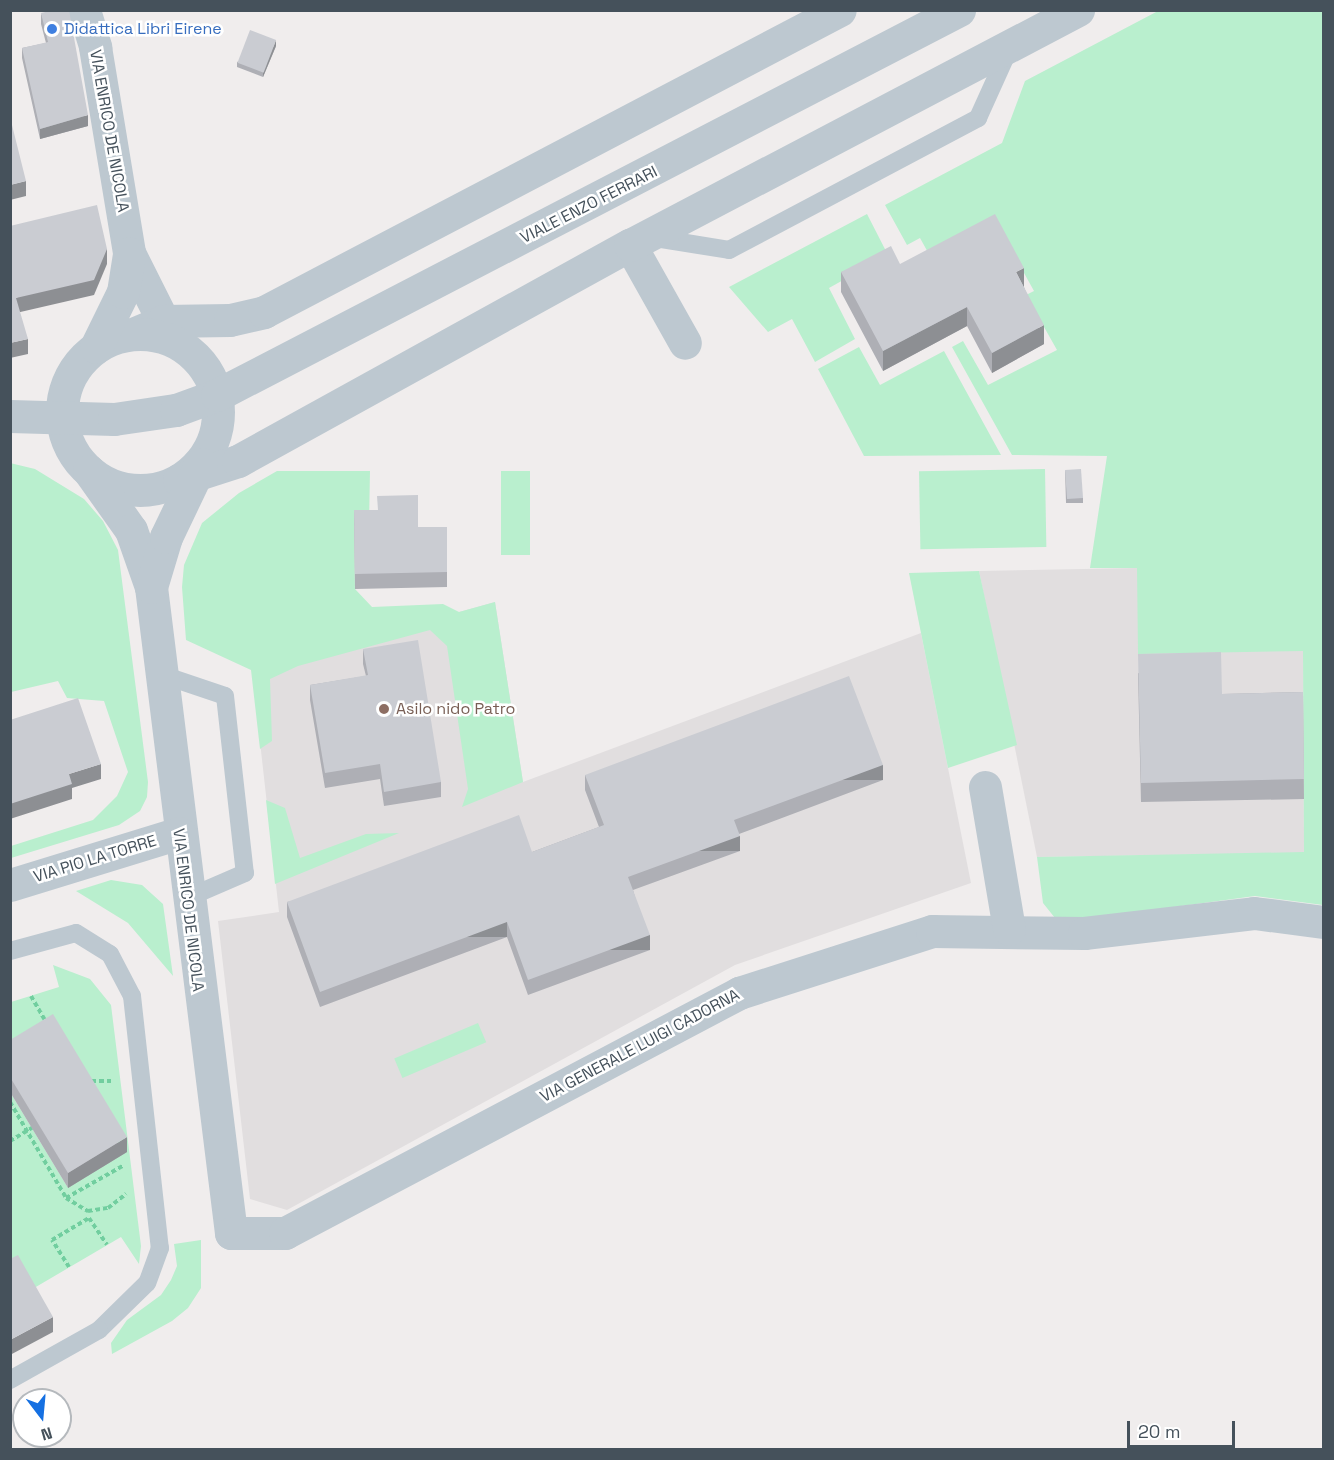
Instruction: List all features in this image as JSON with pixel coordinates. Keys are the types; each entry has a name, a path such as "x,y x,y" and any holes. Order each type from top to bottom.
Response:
{"street":[{"name":"VIA ENRICO DE NICOLA","path":"84,10 95,47 129,253"},
{"path":"96,347 164,321 230,320 264,312 840,10"},
{"name":"VIALE ENZO FERRARI","path":"10,416 114,418 176,410 217,395 959,10"},
{"path":"89,471 110,484 132,490 156,488 192,472 238,461 639,241 1078,10"},
{"path":"639,241 685,343"},
{"path":"129,253 164,321 206,369 217,395 218,418 214,440 192,472 166,537 151,587"},
{"path":"129,253 123,292 96,347 70,378 62,417 70,447 131,530 151,587"},
{"path":"134,334 161,337 187,349"},
{"name":"VIA ENRICO DE NICOLA","path":"151,587 163,675 178,834 231,1233"},
{"path":"985,787 1009,929"},
{"name":"VIA PIO LA TORRE","path":"10,885 178,834"},
{"name":"VIA GENERALE LUIGI CADORNA","path":"231,1233 285,1233 739,993 932,931 1009,929 1084,933 1254,913 1323,922"}],"lane":[{"path":"639,241 729,250 978,118 1010,46"},
{"path":"163,675 225,696 244,862 245,873 187,898"},
{"path":"10,951 76,933 110,954 132,996 160,1248 147,1283 99,1330 10,1380"}],"path":[{"path":"31,996 48,1028"},
{"path":"39,1033 57,1023"},
{"path":"87,1073 93,1083 121,1081"},
{"path":"10,1102 30,1130 66,1198 88,1211 98,1210 118,1203 128,1189"},
{"path":"10,1141 30,1130"},
{"path":"66,1198 126,1163 128,1173"},
{"path":"69,1267 52,1240 89,1218 107,1245"}],"shaded area":[{"path":"1303,565 1304,853 1037,857 979,571"},
{"path":"495,602 523,782 921,633 971,883 735,965 287,1210 250,1199 218,921 279,912 252,670"}],"green space":[{"path":"1158,11 1323,11 1323,905 1255,896 1078,920 1055,918 1043,903 1037,857 1304,852 1303,651 1138,654 1137,568 1090,568 1107,456 1012,455 952,347 963,341 988,385 1057,350 1026,295 1034,291 997,224 930,256 920,238 907,245 885,205 1002,143 1025,81"},
{"path":"867,214 888,255 829,288 855,339 815,362 792,319 768,332 729,287"},
{"path":"859,347 880,385 944,351 1001,455 864,456 818,369"},
{"path":"10,463 35,469 84,499 103,521 118,550 148,782 147,797 140,811 119,825 11,858 11,846 93,820 117,796 128,772 104,701 67,698 58,681 11,692"},
{"path":"1045,469 1046,547 920,549 919,471"},
{"path":"277,471 370,471 369,525 354,526 355,589 372,607 443,604 459,612 495,602 523,782 462,807 468,789 447,646 430,630 298,666 270,679 272,741 260,749 251,670 186,640 182,587 184,565 202,523 239,493"},
{"path":"501,471 530,471 530,555 501,555"},
{"path":"979,571 1017,745 948,768 909,573"},
{"path":"266,800 285,808 300,858 366,834 399,833 275,884"},
{"path":"111,880 142,885 163,904 173,976 128,923 76,891"},
{"path":"53,965 90,979 111,1005 141,1246 139,1264 121,1237 29,1291 11,1274 10,1092 68,1188 11,1055 11,1002 59,987"},
{"path":"478,1023 486,1042 402,1078 394,1059"},
{"path":"201,1240 201,1288 188,1308 172,1321 112,1354 111,1343 127,1320 161,1295 171,1280 177,1266 174,1244"}],"building":[{"path":"69,10 88,115 40,129 22,48 48,42 41,13"},
{"path":"250,30 276,40 264,73 237,63"},
{"path":"10,117 26,181 10,185"},
{"path":"97,205 107,249 94,280 16,298 28,339 10,343 10,226"},
{"path":"995,214 1024,268 1016,272 1044,325 992,353 967,307 883,351 841,272 891,246 900,264"},
{"path":"1081,469 1083,498 1067,499 1065,470"},
{"path":"418,495 418,527 447,527 447,572 355,574 354,510 378,510 377,496"},
{"path":"418,640 441,782 384,792 380,764 325,773 310,685 368,675 363,649"},
{"path":"1221,652 1222,694 1303,692 1304,779 1141,783 1138,654"},
{"path":"849,676 883,765 734,820 740,836 628,877 650,935 528,980 507,922 320,992 287,902 519,815 532,852 604,825 585,775"},
{"path":"78,698 101,764 69,774 72,784 10,804 10,720"},
{"path":"53,1014 127,1137 68,1173 10,1077 10,1040"},
{"path":"18,1255 53,1317 10,1340 10,1259"}],"place":[{"name":"Didattica Libri Eirene","path":"52,29"},
{"name":"Asilo nido Patro","path":"384,709"}]}
